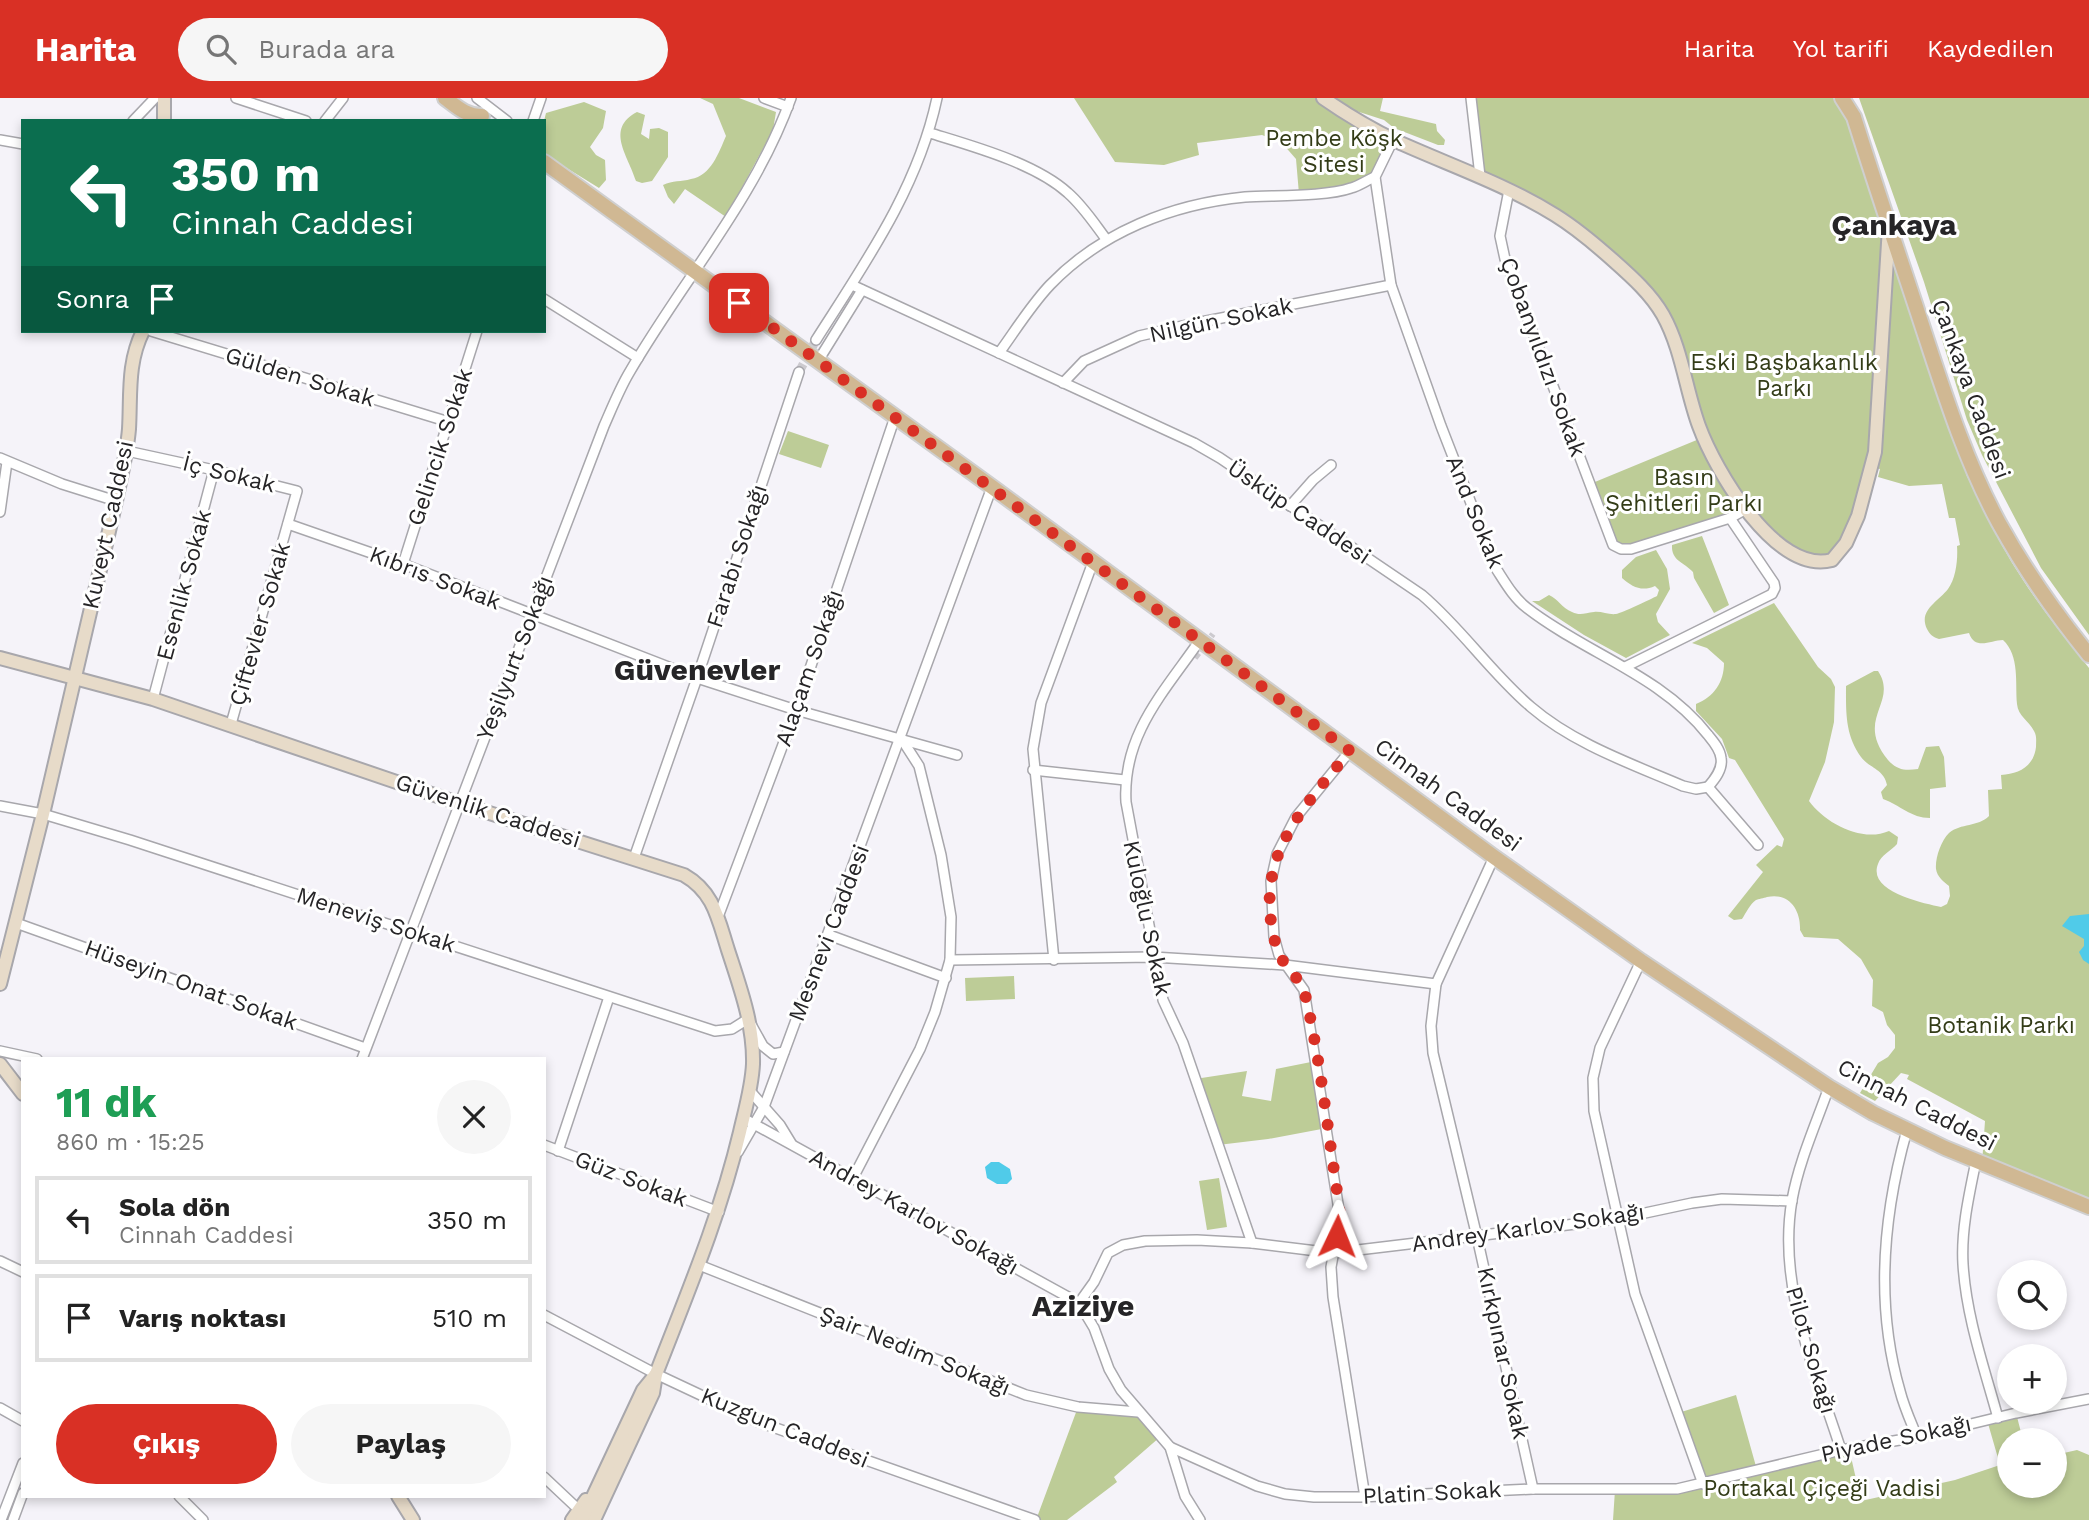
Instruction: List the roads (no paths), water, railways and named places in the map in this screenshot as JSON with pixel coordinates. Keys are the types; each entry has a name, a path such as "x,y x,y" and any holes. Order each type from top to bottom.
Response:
{"main road":[{"path":"164,98 164,119"},
{"path":"445,98 463,111 485,118"},
{"path":"457,98 485,118"},
{"path":"1323,98 1393,140 1480,176 1555,215 1592,242 1649,294 1664,316 1674,340 1688,392 1711,454 1746,509 1764,531 1800,557 1815,562 1832,559 1840,553 1852,533 1875,452 1889,227"},
{"name":"Çankaya Caddesi","path":"1842,98 1854,117"},
{"name":"Çankaya Caddesi","path":"1850,98 1889,227 1968,459 1999,522 2029,574 2089,655"},
{"name":"Cinnah Caddesi","path":"546,163 992,487 1494,857 1641,961 1829,1087 1907,1130 2089,1207"},
{"name":"Kuveyt Caddesi","path":"0,984 43,814 127,451 131,367 134,350 142,333"},
{"name":"Güvenlik Caddesi","path":"0,658 153,699 231,724 458,803 634,858 699,883 708,894 718,917 748,1019 753,1065 750,1091 733,1160"},
{"path":"0,1064 21,1091"},
{"name":"Mesnevi Caddesi","path":"594,1520 653,1393 656,1374 719,1212 733,1160"},
{"name":"Mesnevi Caddesi","path":"578,1516 598,1488 643,1390 656,1374"},
{"path":"399,1498 413,1520"}],"street":[{"path":"135,119 155,98"},
{"path":"236,98 300,119"},
{"path":"327,119 343,98"},
{"path":"477,98 504,119"},
{"path":"534,119 541,98"},
{"path":"764,98 789,103"},
{"path":"816,340 897,211 930,133 937,98"},
{"path":"1471,98 1480,176"},
{"name":"Yeşilyurt Sokağı","path":"363,1057 604,426 638,358 750,186 789,103"},
{"path":"930,133 1033,170 1066,190 1106,239"},
{"path":"0,140 21,144"},
{"path":"999,353 1048,287 1076,260 1126,228 1171,212 1213,202 1350,188 1375,177 1393,140"},
{"name":"And Sokak","path":"1375,177 1391,285 1441,426 1497,570 1511,592 1528,609 1625,667 1692,718 1714,743 1722,759 1719,771 1708,787"},
{"name":"Çobanyıldızı Sokak","path":"1509,190 1500,236 1505,258 1613,545 1621,550 1630,549 1730,518 1746,509"},
{"name":"Üsküp Caddesi","path":"852,285 1194,443 1220,458 1422,595 1450,621 1511,689 1550,723 1600,750 1683,786 1696,789 1708,787"},
{"name":"Nilgün Sokak","path":"1063,383 1084,361 1139,337 1191,324 1391,285"},
{"path":"818,362 862,290"},
{"path":"546,300 638,358"},
{"name":"Gülden Sokak","path":"158,333 449,422"},
{"name":"Gelincik Sokak","path":"403,564 476,333"},
{"name":"Farabi Sokağı","path":"634,858 799,372"},
{"name":"Alaçam Sokağı","path":"718,917 796,710 895,417"},
{"name":"İç Sokak","path":"127,451 298,491 288,524"},
{"path":"0,512 4,460 62,484 116,500"},
{"path":"1290,506 1313,480 1331,465"},
{"name":"Esenlik Sokak","path":"153,699 214,470"},
{"name":"Mesnevi Caddesi","path":"733,1160 764,1107 992,487"},
{"path":"1625,667 1772,594 1774,583 1730,518"},
{"name":"Kıbrıs Sokak","path":"288,524 403,564 697,678 796,710 957,755"},
{"name":"Çiftevler Sokak","path":"231,724 288,524"},
{"path":"1054,960 1033,771 1033,749 1041,703 1093,562"},
{"name":"Kuloğlu Sokak","path":"1200,640 1144,720 1128,760 1125,780 1129,829 1163,1000 1183,1043 1252,1243"},
{"path":"853,1178 920,1049 950,960 951,917 941,855 919,765 901,738"},
{"path":"1350,751 1296,817 1278,854 1271,881 1271,906 1279,955 1304,990 1317,1061 1340,1219 1332,1253 1333,1297 1364,1497"},
{"path":"1033,771 1125,780"},
{"path":"1708,787 1758,845"},
{"name":"Meneviş Sokak","path":"0,806 43,814 715,1031 732,1029 748,1019"},
{"name":"Kırkpınar Sokak","path":"1494,857 1436,984 1431,1026 1433,1053 1533,1489"},
{"name":"Hüseyin Onat Sokak","path":"16,923 365,1048"},
{"path":"829,935 946,978"},
{"path":"950,960 1153,957 1285,965 1436,984"},
{"path":"1641,961 1600,1048 1593,1078 1594,1111 1634,1294 1703,1485"},
{"path":"558,1151 609,997"},
{"path":"748,1019 766,1050 773,1054 784,1052"},
{"path":"0,1051 28,1057"},
{"name":"Pilot Sokağı","path":"1829,1087 1799,1171 1792,1201 1788,1261 1794,1303 1841,1450"},
{"name":"Andrey Karlov Sokağı","path":"750,1091 792,1144"},
{"name":"Andrey Karlov Sokağı","path":"743,1118 1079,1303 1094,1282 1108,1253 1124,1245 1166,1240 1252,1243 1332,1253 1617,1219 1721,1199 1792,1201"},
{"path":"1907,1130 1889,1206 1885,1302 1892,1360 1900,1392 1917,1437"},
{"name":"Güz Sokak","path":"546,1146 719,1212"},
{"path":"1976,1161 1969,1198 1963,1261 1966,1295 1998,1418"},
{"path":"0,1261 21,1271"},
{"name":"Şair Nedim Sokağı","path":"699,1265 1026,1395 1077,1407 1138,1412"},
{"path":"1079,1303 1094,1328 1109,1369 1121,1390 1170,1447 1185,1496 1200,1520"},
{"name":"Kuzgun Caddesi","path":"546,1316 656,1374 756,1421 1035,1520"},
{"name":"Piyade Sokağı","path":"1703,1485 1841,1450 1917,1437 2089,1399"},
{"path":"0,1408 21,1420"},
{"name":"Platin Sokak","path":"1170,1447 1235,1477 1285,1494 1314,1497 1533,1489 1677,1489 1703,1485"},
{"path":"1,1520 21,1468"},
{"path":"546,1478 578,1516"},
{"path":"13,1520 21,1498"},
{"path":"181,1498 203,1520"}],"water":[{"path":"2089,914 2089,964 2079,952 2084,946 2084,939 2062,926 2070,916"},
{"path":"991,1162 999,1162 1010,1169 1012,1179 1007,1184 997,1184 987,1178 985,1167"}],"tunnel":[{"path":"799,372 816,340"},
{"path":"1195,658 1213,634"}],"district":[{"name":"Çankaya","path":"1894,224"},
{"name":"Güvenevler","path":"697,669"},
{"name":"Aziziye","path":"1083,1305"}],"park label":[{"name":"Pembe Köşk Sitesi","path":"1334,151"},
{"name":"Eski Başbakanlık Parkı","path":"1784,375"},
{"name":"Basın Şehitleri Parkı","path":"1684,490"},
{"name":"Botanik Parkı","path":"2001,1025"},
{"name":"Portakal Çiçeği Vadisi","path":"1822,1488"}]}
